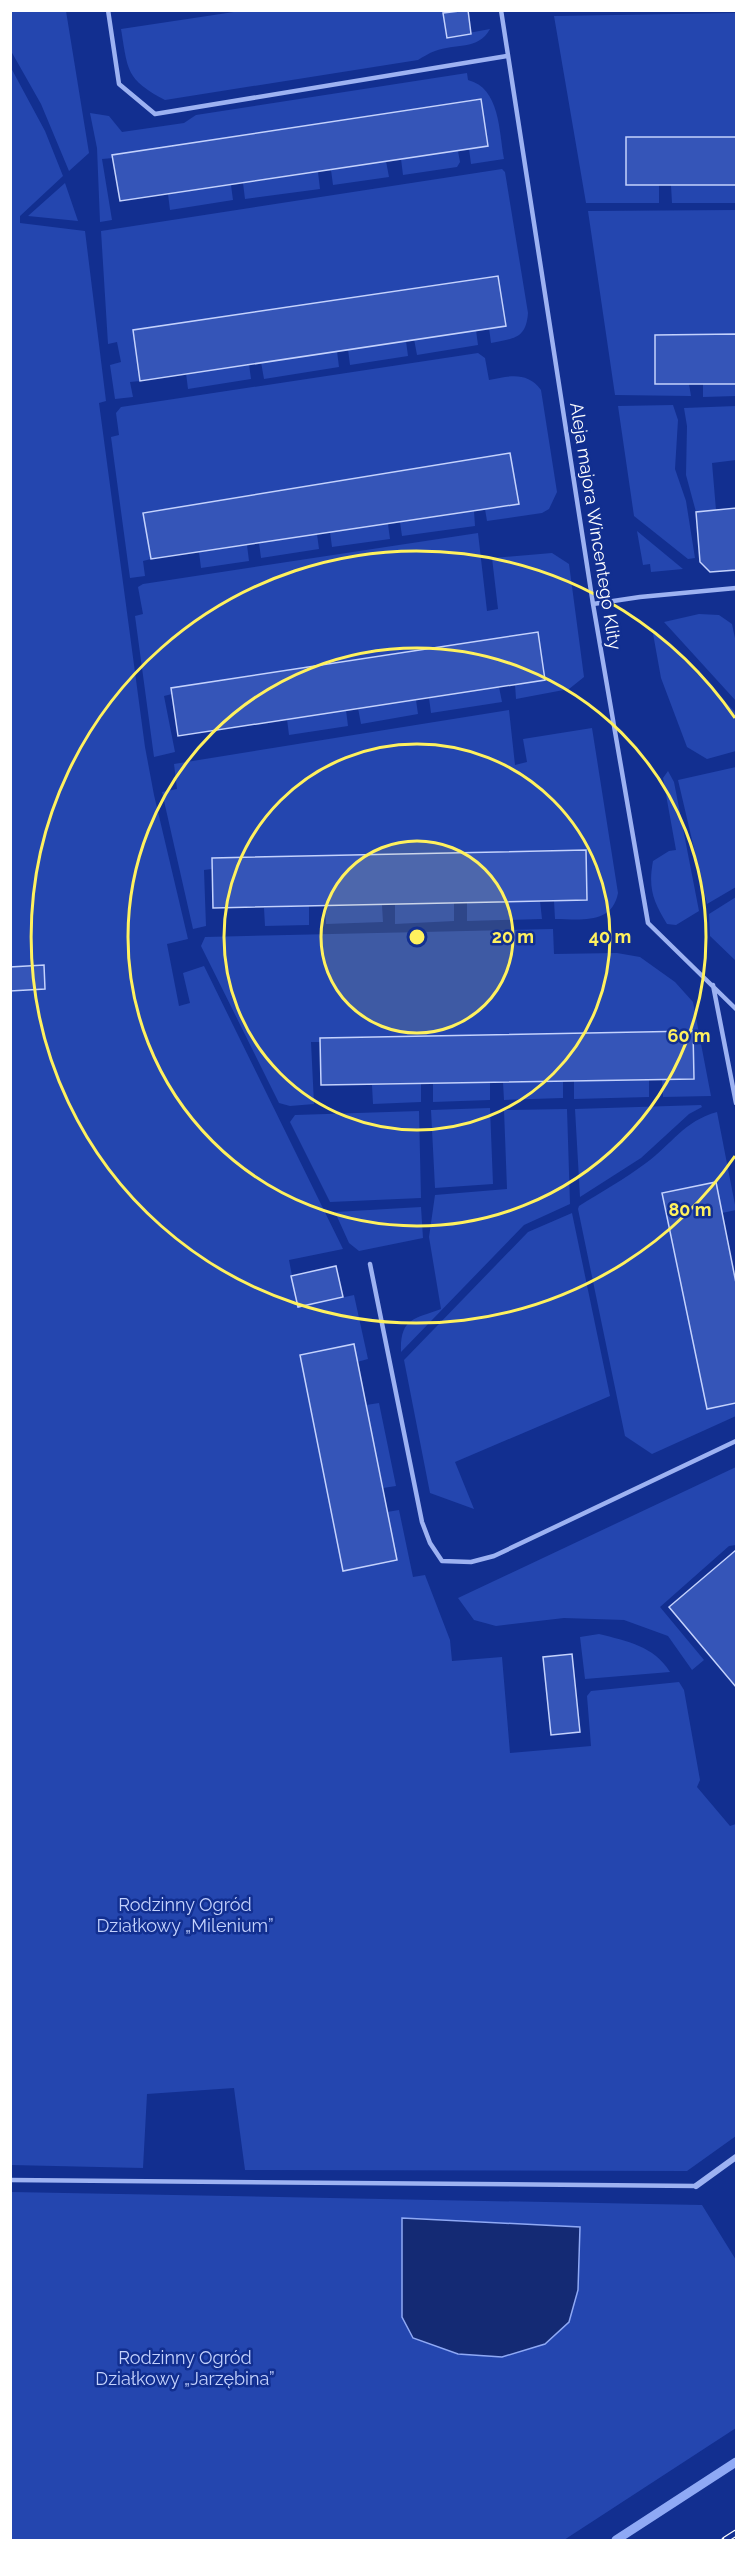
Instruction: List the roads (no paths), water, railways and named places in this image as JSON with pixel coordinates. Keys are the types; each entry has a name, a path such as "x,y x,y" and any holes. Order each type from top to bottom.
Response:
{"street":[{"path":"696,2186 736,2157"}],"lane":[{"path":"108,10 119,84 155,114 507,56"},
{"name":"Aleja majora Wincentego Klity","path":"501,10 593,604 648,923 736,1009"},
{"path":"593,604 639,597 736,588"},
{"path":"713,985 736,1103"},
{"path":"370,1264 422,1522 430,1544 442,1561 471,1562 494,1556 736,1442"},
{"path":"10,2180 696,2186"}],"waterway":[{"path":"616,2540 736,2462"}],"railway":[{"path":"725,2540 736,2533"}],"park label":[{"name":"Rodzinny Ogród Działkowy „Milenium”","path":"185,1914"},
{"name":"Rodzinny Ogród Działkowy „Jarzębina”","path":"185,2367"}]}
